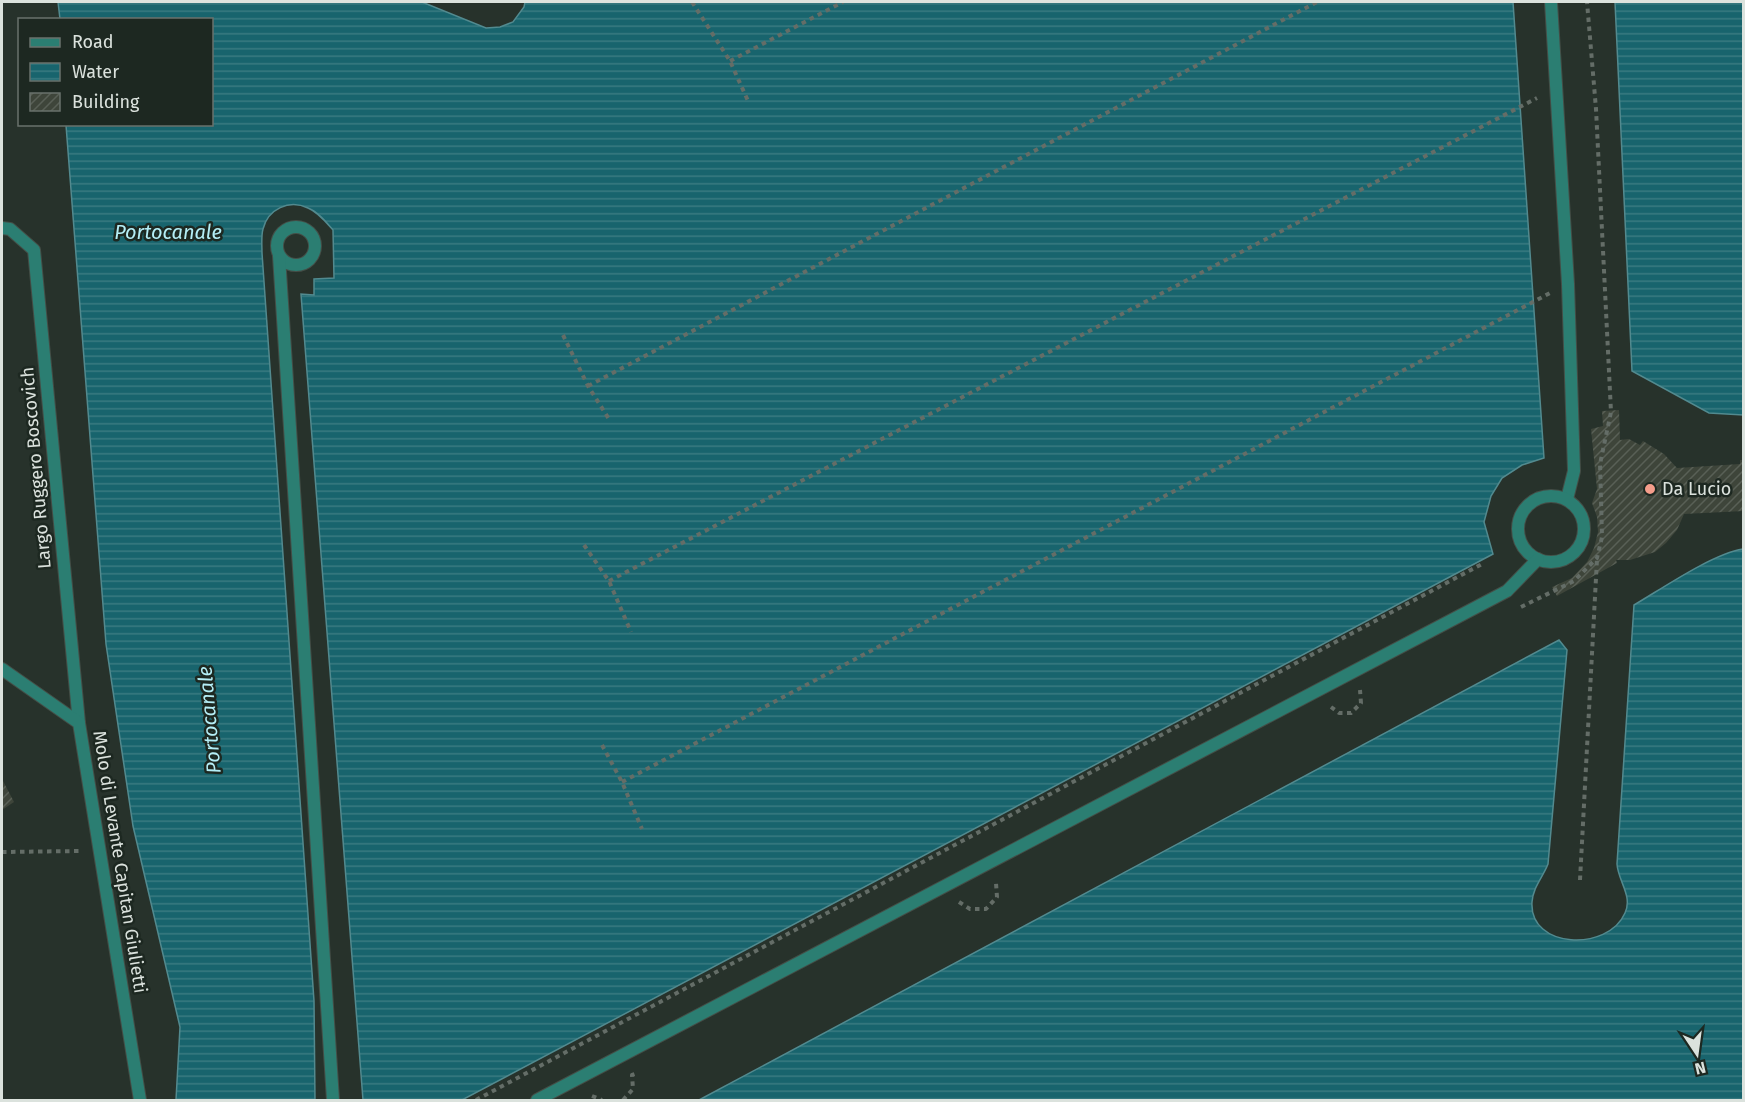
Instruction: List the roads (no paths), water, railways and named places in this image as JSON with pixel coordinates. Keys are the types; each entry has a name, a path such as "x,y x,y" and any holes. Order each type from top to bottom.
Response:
{"street":[{"path":"1551,2 1568,284 1574,471 1567,499"},
{"name":"Largo Ruggero Boscovich","path":"2,228 10,229 34,249 79,723"},
{"path":"279,256 333,1101"},
{"path":"1554,496 1567,499 1580,514 1584,528 1581,542 1573,553 1557,561 1538,559 1522,546 1518,532 1520,516 1527,506 1538,498 1554,496"},
{"path":"537,1101 1507,591 1538,559"},
{"name":"Molo di Levante Capitan Giulietti","path":"2,669 79,723 140,1101"}],"water":[{"name":"Portocanale","path":"58,2 422,2 486,28 500,27 513,22 525,2 1513,2 1544,458 1522,465 1502,478 1491,496 1484,522 1493,554 462,1100 363,1100 301,294 314,295 314,279 334,278 333,230 312,210 301,205 287,205 280,208 269,216 263,229 262,253 314,1001 315,1100 176,1100 180,1027 133,826 106,644 66,126 213,126 213,18 60,18"},
{"path":"1615,2 1743,2 1743,415 1709,413 1632,371"},
{"path":"1743,549 1743,1100 699,1100 1559,640 1567,650 1548,864 1533,897 1534,918 1543,929 1571,940 1587,939 1603,934 1616,926 1627,907 1617,864 1634,605 1703,564"}],"place":[{"name":"Da Lucio","path":"1650,489"}]}
